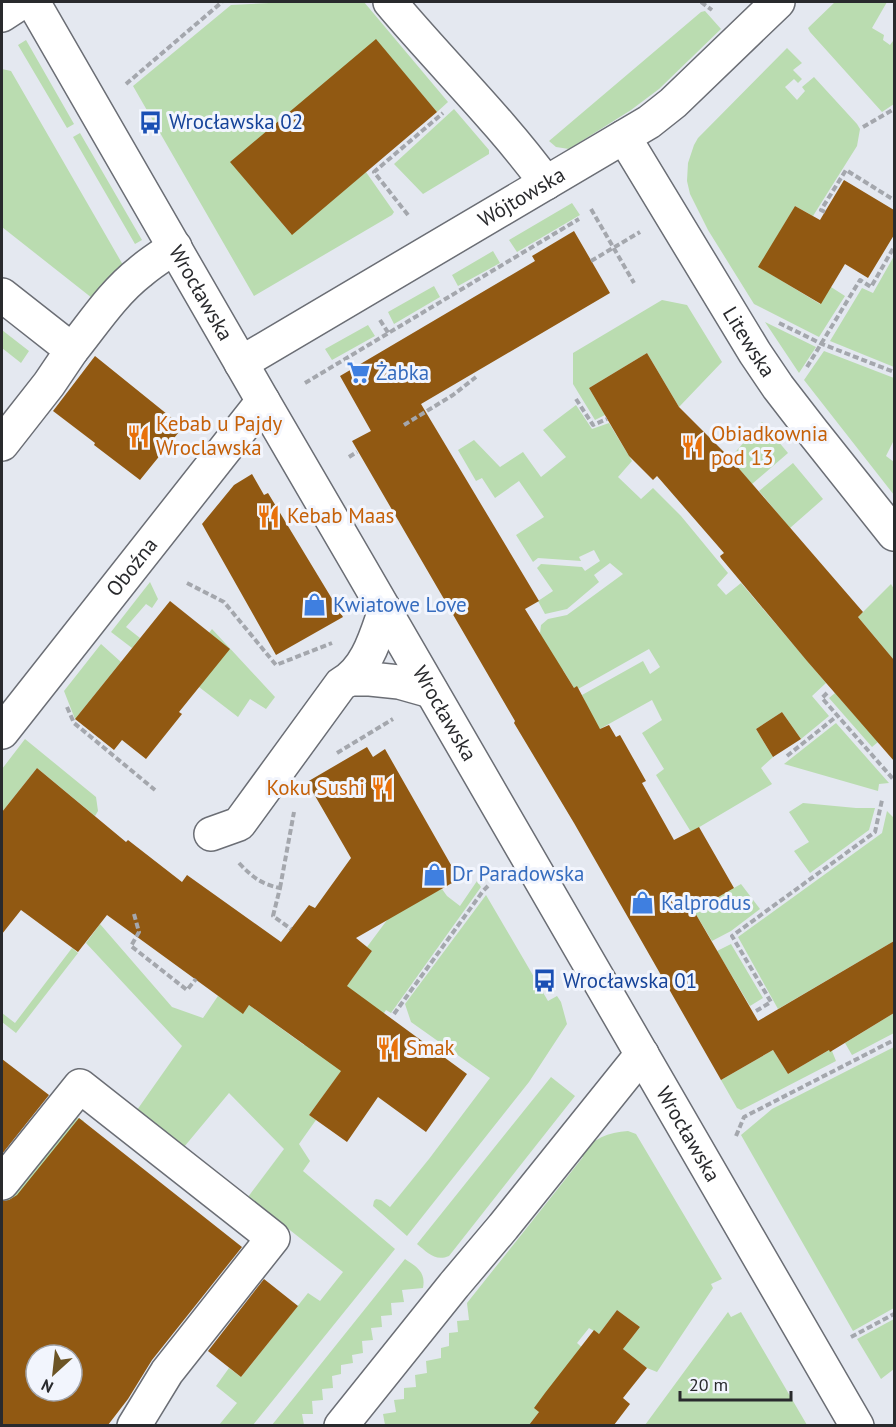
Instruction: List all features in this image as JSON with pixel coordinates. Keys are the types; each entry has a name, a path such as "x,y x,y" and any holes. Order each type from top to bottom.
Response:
{"street":[{"path":"2,15 22,2"},
{"name":"Wrocławska","path":"33,2 856,1425"},
{"path":"390,2 522,151 546,183"},
{"name":"Wójtowska","path":"241,363 649,122 673,103 778,2"},
{"name":"Litewska","path":"624,136 778,387 894,534"},
{"path":"2,444 111,301 131,279 174,247"},
{"path":"2,295 72,350"},
{"name":"Oboźna","path":"2,732 263,401"},
{"path":"211,834 240,824 341,684 350,679 362,665 374,642 385,610"},
{"path":"350,679 399,682 431,691"},
{"path":"341,1425 642,1054"},
{"path":"2,1184 80,1086 273,1238 167,1372 134,1425"}],"path":[{"path":"126,84 222,2"},
{"path":"701,2 712,10"},
{"path":"863,127 894,109"},
{"path":"408,215 374,172 446,111"},
{"path":"825,212 821,210 846,170 894,200"},
{"path":"591,209 634,283"},
{"path":"305,383 579,219"},
{"path":"591,261 646,228"},
{"path":"803,374 860,280 871,286 894,247"},
{"path":"770,319 822,344 894,372"},
{"path":"404,425 453,395 476,377"},
{"path":"576,399 593,425 607,419"},
{"path":"349,457 357,452"},
{"path":"187,584 224,602 276,665 337,642"},
{"path":"827,693 822,698 894,780"},
{"path":"66,705 74,723 155,790"},
{"path":"787,756 837,716"},
{"path":"332,757 393,719"},
{"path":"756,1011 771,1002 732,936 874,832 882,800"},
{"path":"291,929 273,916 294,811"},
{"path":"251,875 266,885 280,888"},
{"path":"394,1014 488,886"},
{"path":"134,914 140,932 131,946 188,990 196,979"},
{"path":"736,1136 744,1117 894,1040"},
{"path":"851,1337 894,1314"}],"green space":[{"path":"364,2 448,102 437,112 376,40 231,162 291,234 366,172 394,212 254,296 133,86 231,5"},
{"path":"835,2 887,2 872,28 884,35 883,40 890,45 894,42 894,104 882,112 808,28"},
{"path":"705,11 721,29 659,89 631,110 569,149 556,147 549,141 701,12"},
{"path":"26,40 74,124 67,128 18,45"},
{"path":"787,48 802,63 793,70 802,79 798,83 794,79 785,87 797,100 805,91 802,87 814,77 860,129 857,146 813,216 795,206 759,267 820,304 831,287 845,296 819,337 754,304 708,230 690,194 687,181 688,163 698,138"},
{"path":"2,69 11,71 123,265 92,298 2,227"},
{"path":"454,109 489,150 489,154 423,194 394,164"},
{"path":"80,133 142,240 135,244 73,137"},
{"path":"572,203 580,215 517,252 509,240"},
{"path":"493,251 500,263 458,286 452,275"},
{"path":"894,256 894,367 830,341 862,288 873,293"},
{"path":"434,286 440,297 394,324 388,312"},
{"path":"662,300 687,305 722,362 679,407 647,353 589,388 605,415 595,420 573,384 573,353"},
{"path":"765,322 816,347 799,373"},
{"path":"368,325 375,336 332,360 325,349"},
{"path":"2,330 29,351 21,363 2,348"},
{"path":"824,351 894,378 894,440 886,456 894,462 894,495 804,380"},
{"path":"576,405 592,429 609,423 632,461 618,477 641,499 653,488 681,516 728,573 717,585 726,595 741,583 826,683 812,696 829,716 801,739 782,712 756,729 773,757 761,768 772,784 691,832 656,775 664,769 642,733 662,720 652,700 598,730 582,695 643,661 650,674 660,667 649,649 578,689 574,688 563,670 556,674 540,633 541,625 548,619 567,615 623,574 610,563 594,575 599,582 567,609 545,614 538,601 553,591 537,568 541,564 582,567 585,571 600,561 594,550 579,557 581,561 538,558 533,562 516,535 544,517 519,481 495,498 482,478 476,481 458,450 474,440 500,467 523,452 541,477 566,457 543,430"},
{"path":"762,422 788,453 752,484 730,458"},
{"path":"793,463 823,499 790,528 759,491"},
{"path":"150,582 158,599 152,608 146,604 126,627 140,638 132,648 111,632"},
{"path":"891,584 894,589 894,660 858,617"},
{"path":"212,629 275,697 266,709 250,699 238,717 199,687 205,638"},
{"path":"101,644 121,662 75,719 64,691"},
{"path":"835,693 878,742 872,747 829,698"},
{"path":"836,723 889,783 879,784 878,791 784,764"},
{"path":"25,739 96,797 98,811 95,816 37,768 2,812 2,769"},
{"path":"803,803 875,808 869,830 810,873 794,851 809,842 789,812"},
{"path":"887,811 894,818 894,941 778,1009 738,937 882,833"},
{"path":"477,881 481,887 391,1013 386,1010 309,1115 316,1120 299,1144 310,1161 303,1171 395,1249 253,1425 219,1425 237,1403 216,1386 229,1368 241,1377 308,1293 320,1301 343,1272 248,1197 284,1149 229,1093 184,1147 137,1110 182,1046 86,943 100,924 172,1007 203,1018 218,996 243,1013 249,1005 304,1045 372,951 367,947 393,912 442,889 460,906"},
{"path":"741,884 760,909 731,931 712,941 694,911"},
{"path":"486,895 548,1001 557,996 561,1002 567,1024 529,1082 407,1236 373,1206 374,1201 381,1200 390,1207 490,1078 411,1022 405,1004"},
{"path":"731,944 763,998 750,1006 717,951"},
{"path":"72,948 78,953 16,1033 2,1022 2,1013 15,1023"},
{"path":"894,1013 894,1033 852,1055 845,1043"},
{"path":"894,1047 894,1308 853,1331 741,1135 772,1109"},
{"path":"773,1050 788,1074 829,1050 832,1051 836,1061 741,1110 737,1108 721,1080"},
{"path":"551,1077 575,1096 449,1256 440,1258 428,1253 417,1244"},
{"path":"78,1118 84,1121 2,1226 2,1207 69,1121"},
{"path":"628,1131 636,1134 722,1279 711,1284 713,1288 657,1372 647,1368 623,1349 640,1327 617,1310 599,1334 589,1328 577,1343 586,1351 529,1425 385,1425 383,1414 396,1412 394,1400 404,1399 404,1388 416,1387 415,1375 427,1373 426,1361 441,1358 441,1348 449,1346 449,1333 458,1332 457,1321 469,1320 467,1303 583,1157 580,1154 601,1137"},
{"path":"405,1259 417,1267 422,1274 423,1288 402,1290 404,1302 391,1303 392,1315 381,1316 382,1327 371,1328 373,1340 362,1341 363,1353 352,1355 353,1363 341,1365 341,1374 332,1376 333,1388 322,1389 323,1400 312,1401 313,1414 302,1414 304,1425 272,1425"},
{"path":"728,1312 731,1317 741,1312 807,1425 645,1425"},
{"path":"894,1319 894,1369 881,1379 857,1339"}],"building":[{"path":"376,39 437,112 292,235 230,162"},
{"path":"844,180 894,210 894,235 868,278 845,264 821,304 758,267 795,206 820,220"},
{"path":"574,231 610,293 421,404 539,601 525,609 574,688 577,686 600,729 609,725 616,737 620,735 646,781 642,783 674,840 699,827 734,888 694,911 758,1021 894,941 894,1013 830,1052 829,1050 788,1074 773,1050 721,1080 352,441 371,431 340,376 535,261 532,256"},
{"path":"647,353 679,407 729,457 863,612 858,617 894,660 894,761 721,558 720,556 724,553 657,476 653,480 629,456 589,388"},
{"path":"95,356 183,427 140,480 53,411"},
{"path":"252,474 264,495 268,493 343,617 276,655 202,524 234,485"},
{"path":"170,601 230,649 179,712 182,714 146,759 122,740 114,750 75,719"},
{"path":"782,712 801,739 773,757 756,729"},
{"path":"367,747 373,757 385,749 459,879 356,938 372,951 347,986 467,1074 426,1132 378,1097 347,1142 309,1115 341,1071 249,1005 243,1014 107,915 78,952 21,910 2,934 2,812 37,768 126,842 128,840 182,882 187,875 281,942 309,905 315,908 351,858 307,782"},
{"path":"2,1059 49,1095 2,1154"},
{"path":"79,1118 242,1247 152,1360 128,1399 108,1425 2,1425 2,1201 17,1195"},
{"path":"264,1279 298,1306 241,1377 208,1351"},
{"path":"617,1310 640,1327 623,1349 647,1368 623,1398 630,1404 614,1425 529,1425 539,1412 534,1408 545,1393 594,1330 599,1334"}],"place":[{"name":"Wrocławska 02","path":"151,122"},
{"name":"Żabka","path":"358,373"},
{"name":"Kebab u Pajdy Wroclawska","path":"138,436"},
{"name":"Obiadkownia pod 13","path":"693,446"},
{"name":"Kebab Maas","path":"269,516"},
{"name":"Kwiatowe Love","path":"315,605"},
{"name":"Koku Sushi","path":"383,788"},
{"name":"Dr Paradowska","path":"434,874"},
{"name":"Kalprodus","path":"643,903"},
{"name":"Wrocławska 01","path":"545,981"},
{"name":"Smak","path":"388,1048"}]}
